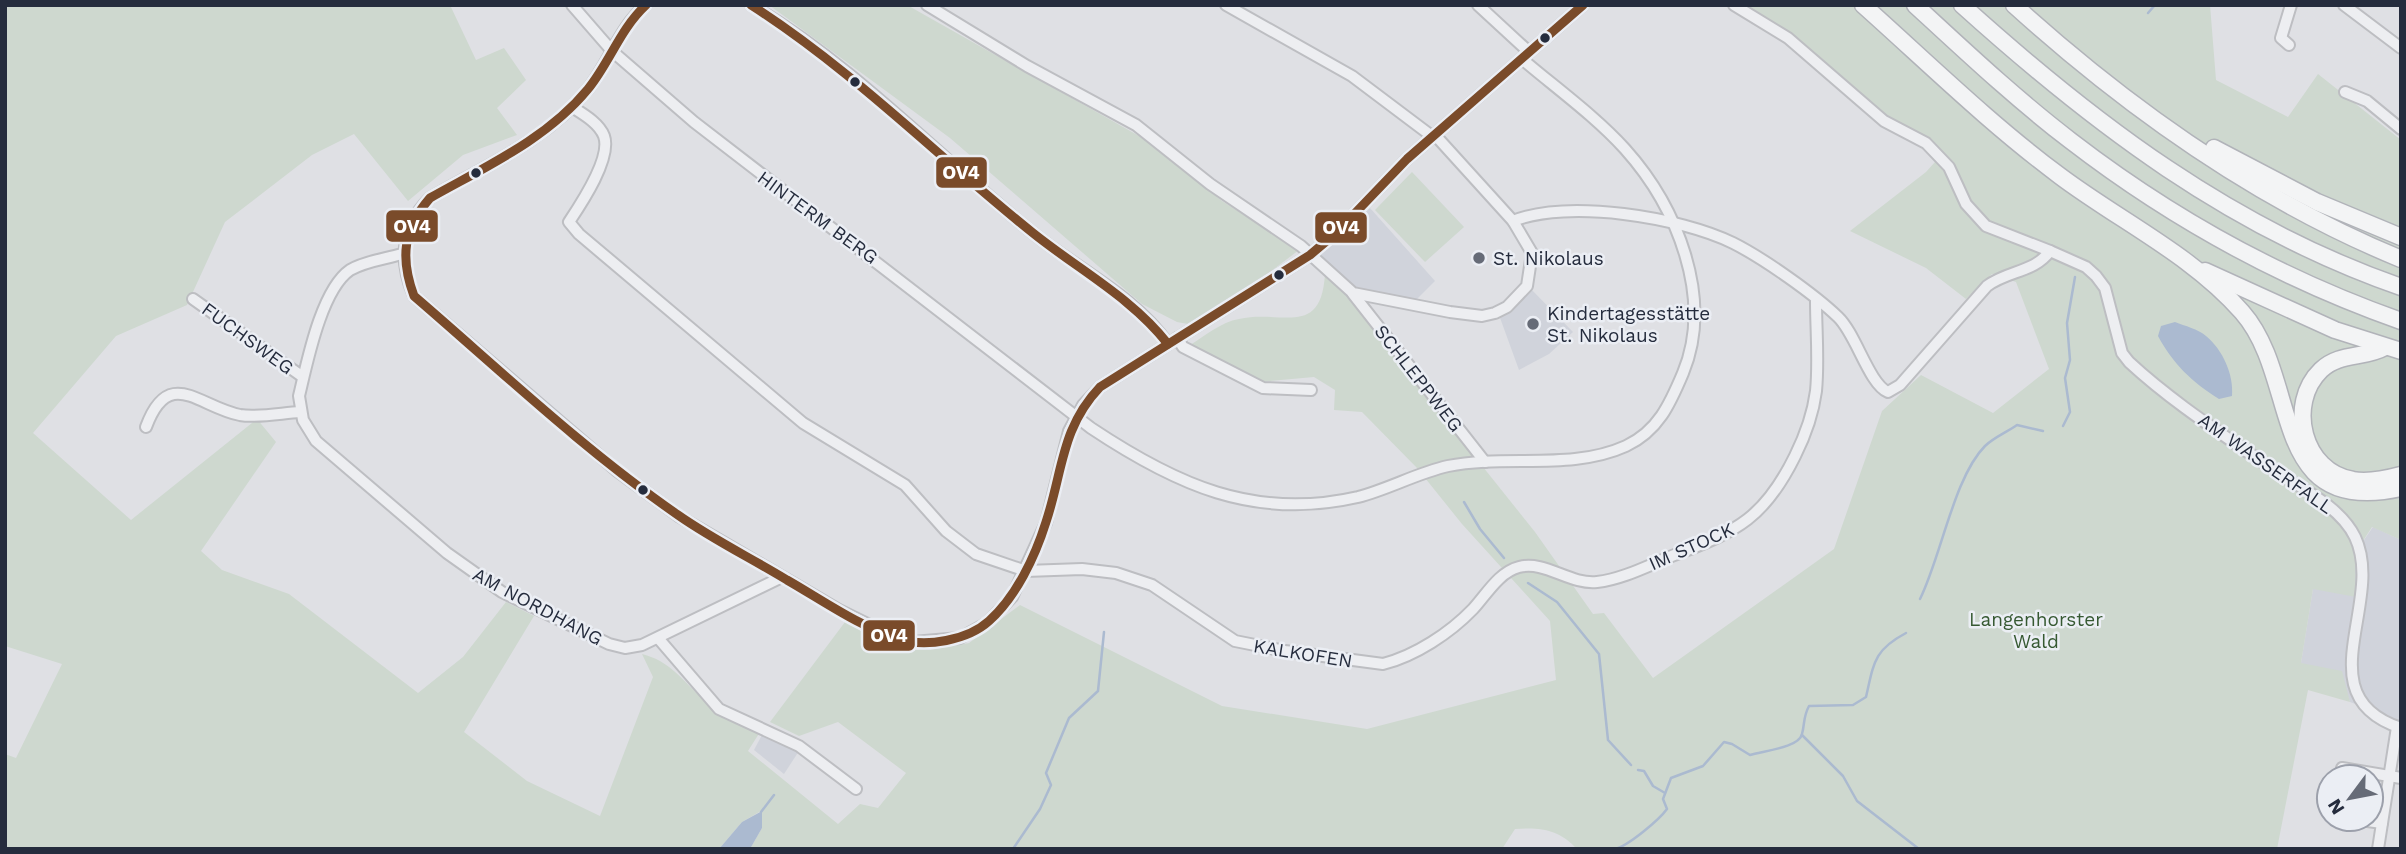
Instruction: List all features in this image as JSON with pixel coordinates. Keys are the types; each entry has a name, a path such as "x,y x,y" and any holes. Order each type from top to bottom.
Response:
{"highway":[{"path":"1864,5 2034,157 2116,217 2190,264 2334,330 2393,349"},
{"path":"1915,5 2050,125 2160,204 2276,268 2401,321"},
{"path":"1962,5 2089,115 2178,177 2290,240 2401,287"},
{"path":"2014,5 2067,52 2177,136 2320,224 2401,259"},
{"path":"2122,94 2252,169 2317,202 2401,237"},
{"path":"2190,264 2242,313 2257,333 2274,372 2296,447 2315,473 2346,491 2372,493 2401,488"},
{"path":"2393,349 2343,357 2319,372 2304,401 2302,424 2308,444 2317,458 2343,477 2364,481 2401,475"}],"street":[{"name":"HINTERM BERG","path":"572,5 612,51 762,177 871,255 1076,416 1152,468 1220,494 1260,502 1318,503 1359,496 1449,466 1568,459 1611,451 1638,440 1659,420 1678,387 1695,332 1688,267 1673,225 1658,196 1625,149 1525,55 1478,5"},
{"path":"646,5 572,107 533,139 430,198 410,225 402,254 408,282 422,306 649,496 782,578 898,639 927,643 960,638 987,623 1012,597 1046,523 1064,446 1076,416 1100,387 1310,255 1434,136 1583,5"},
{"path":"751,5 811,46 900,116 1025,227 1137,309 1172,341 1263,388 1311,390"},
{"name":"SCHLEPPWEG","path":"927,5 1027,66 1136,125 1210,184 1310,255 1353,293 1480,463"},
{"path":"1226,5 1352,76 1434,136 1513,221 1532,253 1531,278 1518,297 1495,313 1482,316 1353,293"},
{"name":"AM WASSERFALL","path":"1734,5 1788,38 1884,121 1926,143 1949,167 1966,204 1986,226 2086,267 2096,276 2107,295 2122,353 2137,369 2348,524 2362,555 2363,575 2351,663 2353,688 2365,709 2399,728 2385,800"},
{"path":"2289,45 2281,38 2291,5"},
{"path":"2344,5 2401,48"},
{"path":"2345,92 2367,101 2401,129"},
{"path":"572,107 595,123 604,134 606,146 592,184 569,222 579,234 803,423 905,485 960,542 976,554 1026,571"},
{"path":"1513,221 1542,213 1596,210 1673,225 1735,244 1839,318 1877,382 1888,392 1900,384 1987,286 2000,277 2037,265 2050,251"},
{"path":"146,427 158,404 171,395 186,392 241,415 300,412 299,396 303,377 328,297 337,283 350,271 402,254"},
{"name":"FUCHSWEG","path":"192,299 303,377"},
{"name":"IM STOCK","path":"1564,576 1593,582 1615,577 1719,537 1768,503 1799,448 1812,414 1817,367 1815,300"},
{"name":"AM NORDHANG","path":"300,412 316,441 475,575 609,644 625,648 658,638 782,578"},
{"name":"KALKOFEN","path":"1026,571 1089,569 1116,573 1152,585 1235,641 1285,652 1383,664 1407,657 1463,618 1512,570 1527,566 1564,576"},
{"path":"658,638 719,709 799,746 856,789"},
{"path":"2385,775 2401,778"}],"shaded area":[{"path":"1370,208 1435,281 1414,302 1355,290 1321,255"},
{"name":"Kindertagesstätte St. Nikolaus","path":"1530,288 1573,332 1549,354 1519,370 1499,315 1519,303"},
{"path":"2373,527 2401,540 2401,721 2350,702 2346,690 2301,663 2313,589 2355,553"},
{"path":"763,733 799,751 784,774 754,750"}],"green space":[{"name":"Langenhorster Wald","path":"5,5 450,5 476,60 504,48 526,80 497,108 517,135 463,155 408,201 354,134 312,155 225,222 187,305 116,336 33,433 131,520 257,419 276,442 201,551 222,570 289,594 418,693 463,657 506,602 534,616 464,732 527,781 600,816 653,677 642,654 668,666 723,714 760,732 748,751 838,824 860,804 878,808 906,773 838,722 799,736 770,722 845,622 889,646 930,650 969,643 1020,605 1222,706 1367,729 1556,680 1550,621 1462,524 1417,468 1362,412 1334,410 1335,390 1314,377 1260,382 1190,345 1232,321 1307,314 1316,307 1322,294 1325,274 1340,288 1535,532 1593,614 1604,613 1653,678 1834,549 1882,411 1921,375 1993,413 2049,369 2016,282 1992,274 1966,299 1926,268 1850,231 1926,172 1943,153 1893,122 1738,5 2210,5 2216,80 2288,117 2318,74 2401,140 2401,540 2372,527 2355,553 2356,597 2313,589 2301,663 2342,671 2350,702 2308,690 2277,849 1577,849 1556,833 1524,828 1515,829 1502,849 750,849 762,828 761,811 742,822 719,849 5,849 5,754 16,758 62,664 5,646"},
{"path":"769,5 907,5 1155,145 1222,201 1299,250 1246,290 1188,324 1177,322 1142,304 950,138"},
{"path":"1412,172 1464,227 1425,262 1375,210"}],"water":[{"path":"2175,322 2203,334 2218,348 2229,371 2232,396 2219,399 2192,379 2170,355 2158,336 2161,326"},
{"path":"762,811 762,828 750,849 719,849 742,822"}],"waterway":[{"path":"2148,13 2155,5"},
{"path":"2063,426 2070,412 2065,378 2070,360 2067,323 2075,277"},
{"path":"1920,599 1956,497 1974,460 1988,443 2017,425 2043,431"},
{"path":"1464,502 1480,529 1504,558"},
{"path":"1528,583 1557,602 1599,654 1608,740 1631,765"},
{"path":"1013,849 1040,809 1051,785 1046,773 1069,718 1098,691 1104,632"},
{"path":"1615,849 1643,832 1667,809 1663,799 1671,778 1703,766 1724,742 1750,755 1787,746 1802,734 1809,706 1853,705 1866,697 1881,651 1906,633"},
{"path":"1802,735 1843,776 1857,801 1919,849"},
{"path":"1638,770 1644,771 1653,786 1665,793"},
{"path":"761,812 774,795"}],"transit line":[{"name":"OV4","path":"646,5 629,24 596,79 572,107 514,151 430,198 414,221 407,244 407,269 414,296 576,437 678,515 856,620 884,634 921,643 970,633 989,621 1008,600 1024,576 1042,535 1070,434 1087,402 1100,387 1310,255 1336,233 1407,159 1583,5"},
{"name":"OV4","path":"751,5 825,58 1033,233 1121,298 1168,344"}],"place":[{"name":"St. Nikolaus","path":"1479,258"},
{"name":"Kindertagesstätte St. Nikolaus","path":"1533,324"}]}
